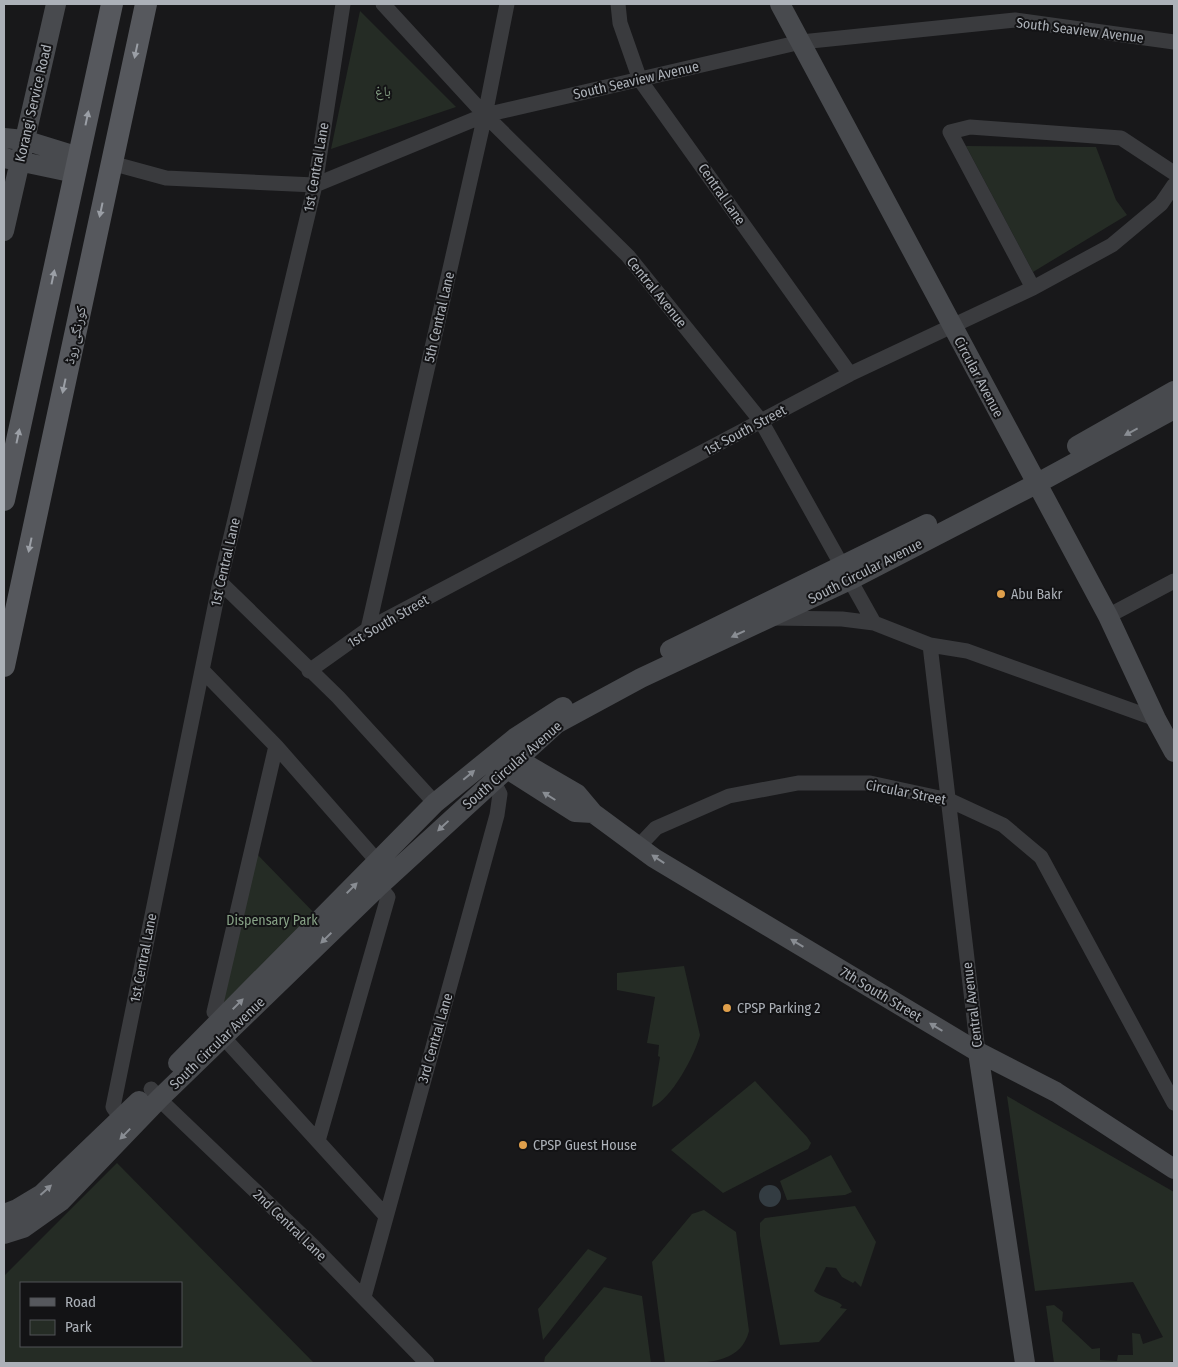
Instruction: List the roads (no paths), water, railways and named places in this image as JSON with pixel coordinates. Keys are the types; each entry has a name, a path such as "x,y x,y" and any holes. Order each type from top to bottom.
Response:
{"main road":[{"name":"Korangi Service Road","path":"4,231 12,159 24,140 56,4"},
{"path":"4,500 112,4"},
{"name":"کورنگی روڈ","path":"4,666 146,4"},
{"name":"Circular Avenue","path":"780,4 1108,616 1156,719 1173,745"},
{"path":"4,138 24,140 77,165"},
{"path":"12,159 77,165"},
{"name":"South Circular Avenue","path":"1033,478 1174,391"},
{"name":"South Circular Avenue","path":"223,1029 378,862 435,804 516,738 552,713 635,667 846,573 1174,409"},
{"name":"South Circular Avenue","path":"4,1234 23,1228 61,1201 155,1094 223,1029 556,724 641,678 771,618 846,573"},
{"name":"7th South Street","path":"505,769 577,794 593,813 654,858 978,1052 1056,1092 1174,1169"},
{"name":"Central Avenue","path":"978,1052 1025,1363"},
{"name":"South Circular Avenue","path":"4,1214 17,1209 42,1194 121,1118 155,1094"}],"street":[{"name":"1st Central Lane","path":"121,1118 113,1107 220,582 315,185 343,4"},
{"name":"Central Avenue","path":"383,4 485,115 628,256 761,421 874,623"},
{"name":"5th Central Lane","path":"368,629 485,115 507,4"},
{"name":"Central Lane","path":"618,4 620,23 640,80 850,374"},
{"name":"South Seaview Avenue","path":"111,163 166,178 315,185 485,115 800,42 1015,20 1174,42"},
{"path":"1033,288 950,132 970,127 1121,138 1174,173"},
{"name":"1st South Street","path":"309,671 368,629 850,374 1033,288 1112,245 1161,204 1174,185"},
{"path":"1108,616 1174,581"},
{"path":"220,582 309,671 338,696 435,804"},
{"path":"771,618 842,619 874,623 930,645 967,651 1156,719"},
{"name":"Central Avenue","path":"930,645 978,1052"},
{"path":"202,670 276,746 378,862"},
{"path":"276,746 214,1012 223,1029 318,1141 385,1214"},
{"name":"3rd Central Lane","path":"364,1297 385,1214 497,815 505,769"},
{"name":"Circular Street","path":"639,846 656,828 729,796 798,783 870,783 949,800 1003,825 1041,857 1174,1104"},
{"path":"318,1141 388,896 379,886"},
{"name":"2nd Central Lane","path":"155,1094 364,1297 427,1363"}],"place":[{"name":"Abu Bakr","path":"1001,594"},
{"name":"CPSP Parking 2","path":"727,1008"},
{"name":"CPSP Guest House","path":"523,1145"}],"park label":[{"name":"باغ","path":"383,91"},
{"name":"Dispensary Park","path":"272,920"}]}
